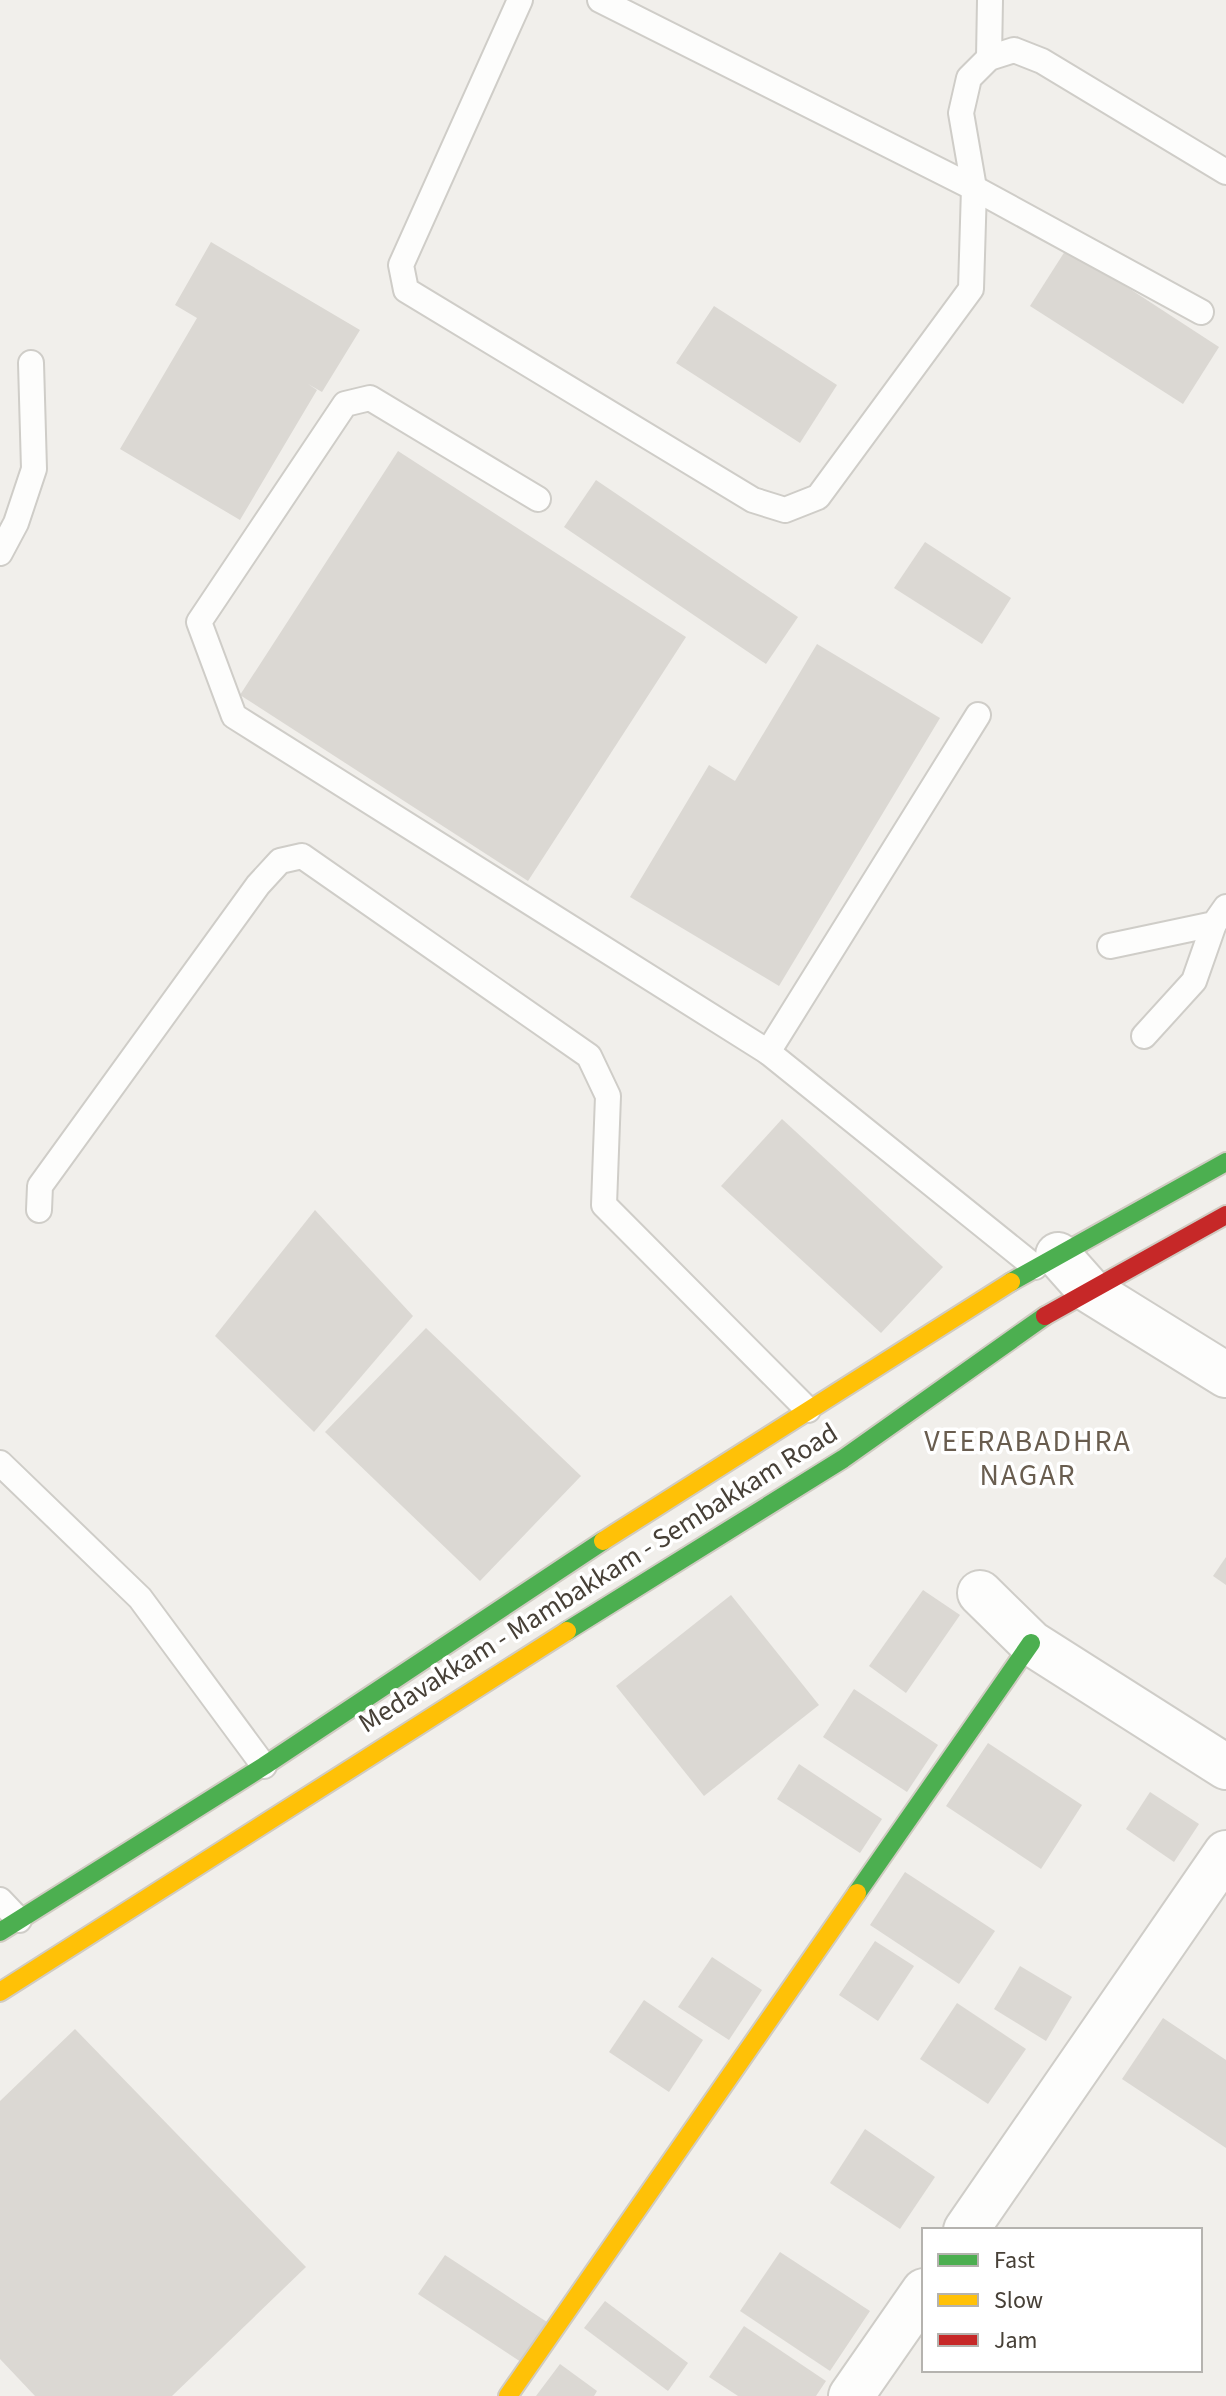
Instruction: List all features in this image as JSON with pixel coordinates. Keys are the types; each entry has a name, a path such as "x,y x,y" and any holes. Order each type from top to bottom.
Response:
{"main road":[{"name":"Medavakkam - Mambakkam - Sembakkam Road","path":"10,1926 264,1766 636,1519 808,1410 1047,1261 1226,1162"},
{"name":"Medavakkam - Mambakkam - Sembakkam Road","path":"0,1992 314,1789 843,1459 1058,1307 1226,1215"},
{"path":"508,2396 1031,1643"}],"street":[{"path":"1047,1261 1226,1375"},
{"path":"980,1593 1031,1643 1226,1767"},
{"path":"967,2228 1226,1853"},
{"path":"851,2396 922,2294"}],"lane":[{"path":"520,0 401,265 406,290 753,500 785,510 818,497 971,289 974,188 961,113 969,78 989,58 1014,50 1042,61 1226,172"},
{"path":"600,0 974,188 1201,312"},
{"path":"989,58 990,0"},
{"path":"0,553 16,523 34,469 31,363"},
{"path":"538,499 370,398 345,404 199,622 234,716 768,1052 1047,1261"},
{"path":"768,1052 978,715"},
{"path":"39,1210 40,1186 258,885 280,861 302,856 589,1056 608,1096 604,1205 808,1410"},
{"path":"1110,946 1220,916"},
{"path":"1144,1036 1194,981 1220,916"},
{"path":"0,1463 140,1598 264,1766"},
{"path":"0,1900 10,1926"}],"building":[{"path":"211,242 360,330 322,392 308,384 317,390 240,520 120,449 197,318 175,305"},
{"path":"1067,248 1219,347 1183,404 1030,306"},
{"path":"714,306 837,385 800,443 676,363"},
{"path":"398,451 686,637 528,881 240,695"},
{"path":"596,480 798,617 766,664 564,527"},
{"path":"925,542 1011,598 982,644 894,588"},
{"path":"817,644 940,718 779,986 630,897 709,765 735,781"},
{"path":"782,1119 943,1267 881,1333 721,1186"},
{"path":"315,1210 413,1316 314,1432 215,1336"},
{"path":"426,1328 581,1476 480,1581 325,1432"},
{"path":"1226,1557 1226,1585 1213,1576"},
{"path":"923,1590 960,1615 906,1693 869,1666"},
{"path":"731,1595 819,1705 704,1796 616,1686"},
{"path":"854,1689 938,1745 907,1792 823,1737"},
{"path":"988,1743 1082,1805 1041,1869 946,1806"},
{"path":"799,1764 882,1819 860,1853 777,1799"},
{"path":"1150,1792 1199,1824 1174,1862 1126,1829"},
{"path":"905,1872 995,1931 959,1984 870,1925"},
{"path":"875,1941 914,1966 878,2021 839,1995"},
{"path":"712,1957 762,1990 729,2040 678,2007"},
{"path":"1020,1966 1072,1997 1046,2041 994,2009"},
{"path":"644,2000 703,2040 669,2092 609,2052"},
{"path":"957,2003 1026,2049 988,2104 920,2059"},
{"path":"1163,2018 1226,2060 1226,2148 1122,2079"},
{"path":"75,2029 306,2267 172,2396 35,2396 0,2359 0,2101"},
{"path":"865,2129 935,2177 900,2229 830,2183"},
{"path":"780,2252 870,2311 830,2371 740,2311"},
{"path":"445,2255 547,2322 521,2362 418,2294"},
{"path":"605,2301 688,2363 668,2391 584,2328"},
{"path":"744,2326 826,2381 816,2396 738,2396 709,2377"},
{"path":"560,2364 597,2391 594,2396 536,2396"}],"traffic: fast":[{"path":"1011,1282 1226,1162"},
{"path":"567,1631 843,1459 1045,1316"},
{"path":"0,1932 264,1766 603,1541"},
{"path":"857,1893 1031,1643"}],"traffic: slow":[{"path":"603,1541 1011,1282"},
{"path":"0,1992 567,1631"},
{"path":"508,2396 857,1893"}],"traffic: jam":[{"path":"1045,1316 1226,1215"}],"district":[{"name":"VEERABADHRA NAGAR","path":"1028,1458"}]}
